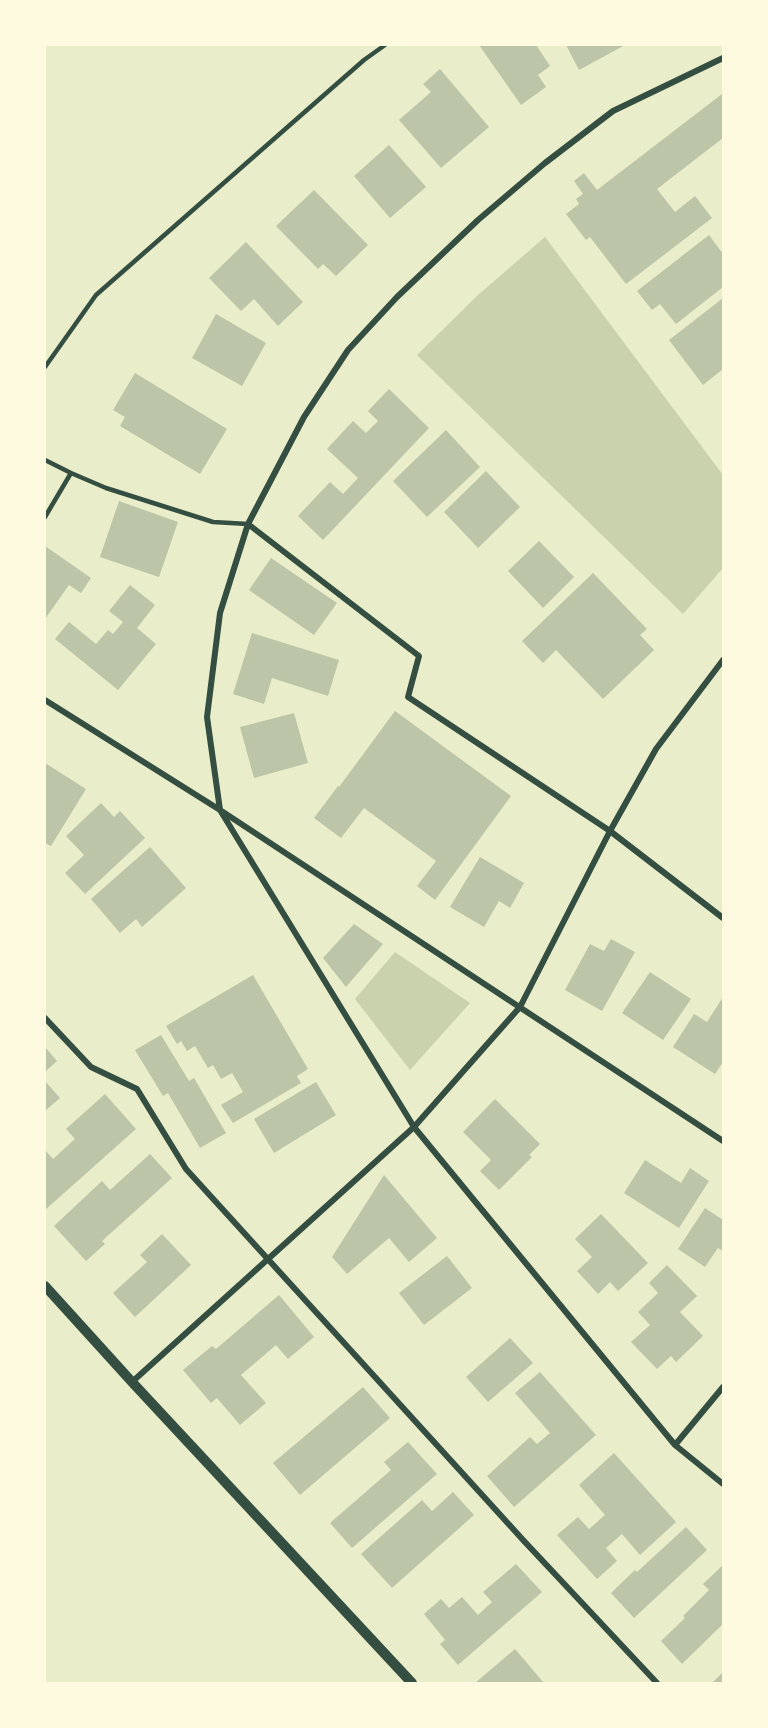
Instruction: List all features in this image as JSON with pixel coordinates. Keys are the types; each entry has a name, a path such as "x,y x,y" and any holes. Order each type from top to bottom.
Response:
{"street":[{"path":"723,58 613,111 545,163 478,220 397,297 348,350 304,417 248,524 220,613 207,717 220,810 414,1127 675,1445 723,1484"},
{"path":"248,524 418,656 408,697 610,831 723,918"},
{"path":"132,1382 414,1127 520,1007 610,831 656,749 723,660"},
{"path":"45,700 220,810 723,1141"},
{"path":"45,1018 92,1067 137,1089 186,1169 516,1533 657,1683"},
{"path":"45,1286 412,1683"},
{"path":"675,1445 723,1387"}],"lane":[{"path":"45,367 96,296 364,60 385,45"},
{"path":"45,460 106,488 213,522 248,524"},
{"path":"45,517 71,473"}],"green space":[{"path":"545,237 723,475 723,568 683,614 417,355 478,295"},
{"path":"395,952 470,1003 410,1070 355,999"}],"building":[{"path":"479,45 536,45 550,66 538,75 546,87 521,105"},
{"path":"566,45 625,45 579,70"},
{"path":"440,69 489,127 441,168 399,120 431,92 423,84"},
{"path":"722,94 723,138 657,189 675,212 695,196 712,218 626,284 590,237 586,240 566,214 579,204 576,199 583,194 574,181 584,173 597,190"},
{"path":"389,145 426,187 390,218 354,176"},
{"path":"314,190 368,245 336,276 323,264 318,269 276,226"},
{"path":"709,235 723,254 723,287 676,324 660,304 652,310 637,291"},
{"path":"246,242 303,302 278,326 254,299 241,311 209,278"},
{"path":"723,298 723,369 703,385 669,340"},
{"path":"216,314 266,343 242,386 192,358"},
{"path":"135,373 227,429 200,474 120,426 125,417 113,410"},
{"path":"389,389 429,428 323,540 298,516 330,482 343,494 358,478 327,449 353,421 366,433 378,421 368,411"},
{"path":"446,430 480,467 427,517 393,481"},
{"path":"486,471 520,507 478,548 444,512"},
{"path":"119,501 178,522 159,577 100,557"},
{"path":"539,541 574,577 543,608 508,571"},
{"path":"45,546 91,578 81,593 69,585 45,619"},
{"path":"271,558 337,603 314,635 249,590"},
{"path":"593,573 647,629 640,635 654,650 603,699 556,650 543,663 522,641"},
{"path":"130,585 155,605 137,628 156,644 118,690 55,639 69,622 96,644 108,630 113,634 123,622 109,611"},
{"path":"252,633 339,660 328,696 272,678 264,704 233,694"},
{"path":"395,711 511,796 435,900 417,886 436,861 364,808 341,838 314,818"},
{"path":"294,713 308,763 254,778 240,727"},
{"path":"45,763 86,789 51,846 45,843"},
{"path":"101,803 114,817 120,811 145,838 85,894 65,873 84,855 66,836"},
{"path":"150,847 186,888 142,927 136,919 120,933 91,899"},
{"path":"480,857 524,883 510,908 499,901 484,927 450,907"},
{"path":"354,924 383,944 346,987 323,958"},
{"path":"611,939 635,952 602,1011 565,990 590,944 604,951"},
{"path":"650,972 691,999 663,1040 622,1013"},
{"path":"253,975 308,1069 297,1076 301,1083 233,1123 221,1105 243,1092 232,1073 221,1079 213,1065 208,1068 195,1046 187,1051 181,1041 177,1044 166,1026"},
{"path":"723,997 723,1062 715,1074 673,1047 694,1014 707,1022"},
{"path":"161,1035 189,1081 194,1078 226,1133 200,1148 168,1093 163,1096 135,1050"},
{"path":"45,1047 57,1061 45,1072"},
{"path":"45,1081 60,1098 45,1111"},
{"path":"316,1082 336,1115 274,1153 254,1119"},
{"path":"105,1094 136,1129 45,1210 45,1150 53,1159 75,1139 66,1129"},
{"path":"495,1099 540,1144 529,1155 532,1157 499,1190 480,1171 491,1160 463,1132"},
{"path":"150,1154 172,1178 102,1241 105,1244 86,1261 54,1226 102,1181 110,1190"},
{"path":"645,1160 681,1183 690,1168 709,1181 679,1228 624,1193"},
{"path":"384,1175 437,1238 409,1262 389,1238 347,1274 332,1257"},
{"path":"705,1208 723,1220 723,1251 718,1248 705,1267 678,1249"},
{"path":"601,1214 648,1263 618,1291 610,1282 598,1294 577,1271 592,1257 575,1239"},
{"path":"162,1234 191,1265 135,1317 113,1293 147,1262 140,1255"},
{"path":"447,1256 472,1288 424,1325 399,1293"},
{"path":"667,1265 697,1296 680,1312 703,1336 676,1362 671,1356 657,1369 631,1342 650,1325 638,1312 658,1293 649,1283"},
{"path":"279,1295 314,1337 288,1359 276,1345 241,1375 266,1403 240,1425 217,1398 211,1403 183,1370 212,1346 216,1349"},
{"path":"510,1338 533,1363 488,1402 466,1377"},
{"path":"540,1372 596,1435 514,1507 487,1476 530,1437 537,1444 550,1433 515,1393"},
{"path":"363,1387 390,1418 300,1495 273,1463"},
{"path":"408,1442 437,1474 352,1548 330,1523 391,1470 384,1462"},
{"path":"614,1453 676,1522 640,1555 622,1534 606,1548 617,1561 597,1579 557,1535 578,1517 589,1529 605,1515 579,1485"},
{"path":"453,1492 474,1515 392,1588 361,1554 422,1500 432,1511"},
{"path":"686,1527 707,1550 634,1618 611,1593"},
{"path":"516,1564 542,1592 458,1665 440,1644 445,1640 424,1614 441,1599 449,1608 462,1597 478,1615 492,1602 483,1592"},
{"path":"723,1565 723,1624 682,1664 661,1641 709,1590 703,1584"},
{"path":"515,1649 544,1683 475,1683"},
{"path":"723,1672 723,1683 712,1683"}]}
